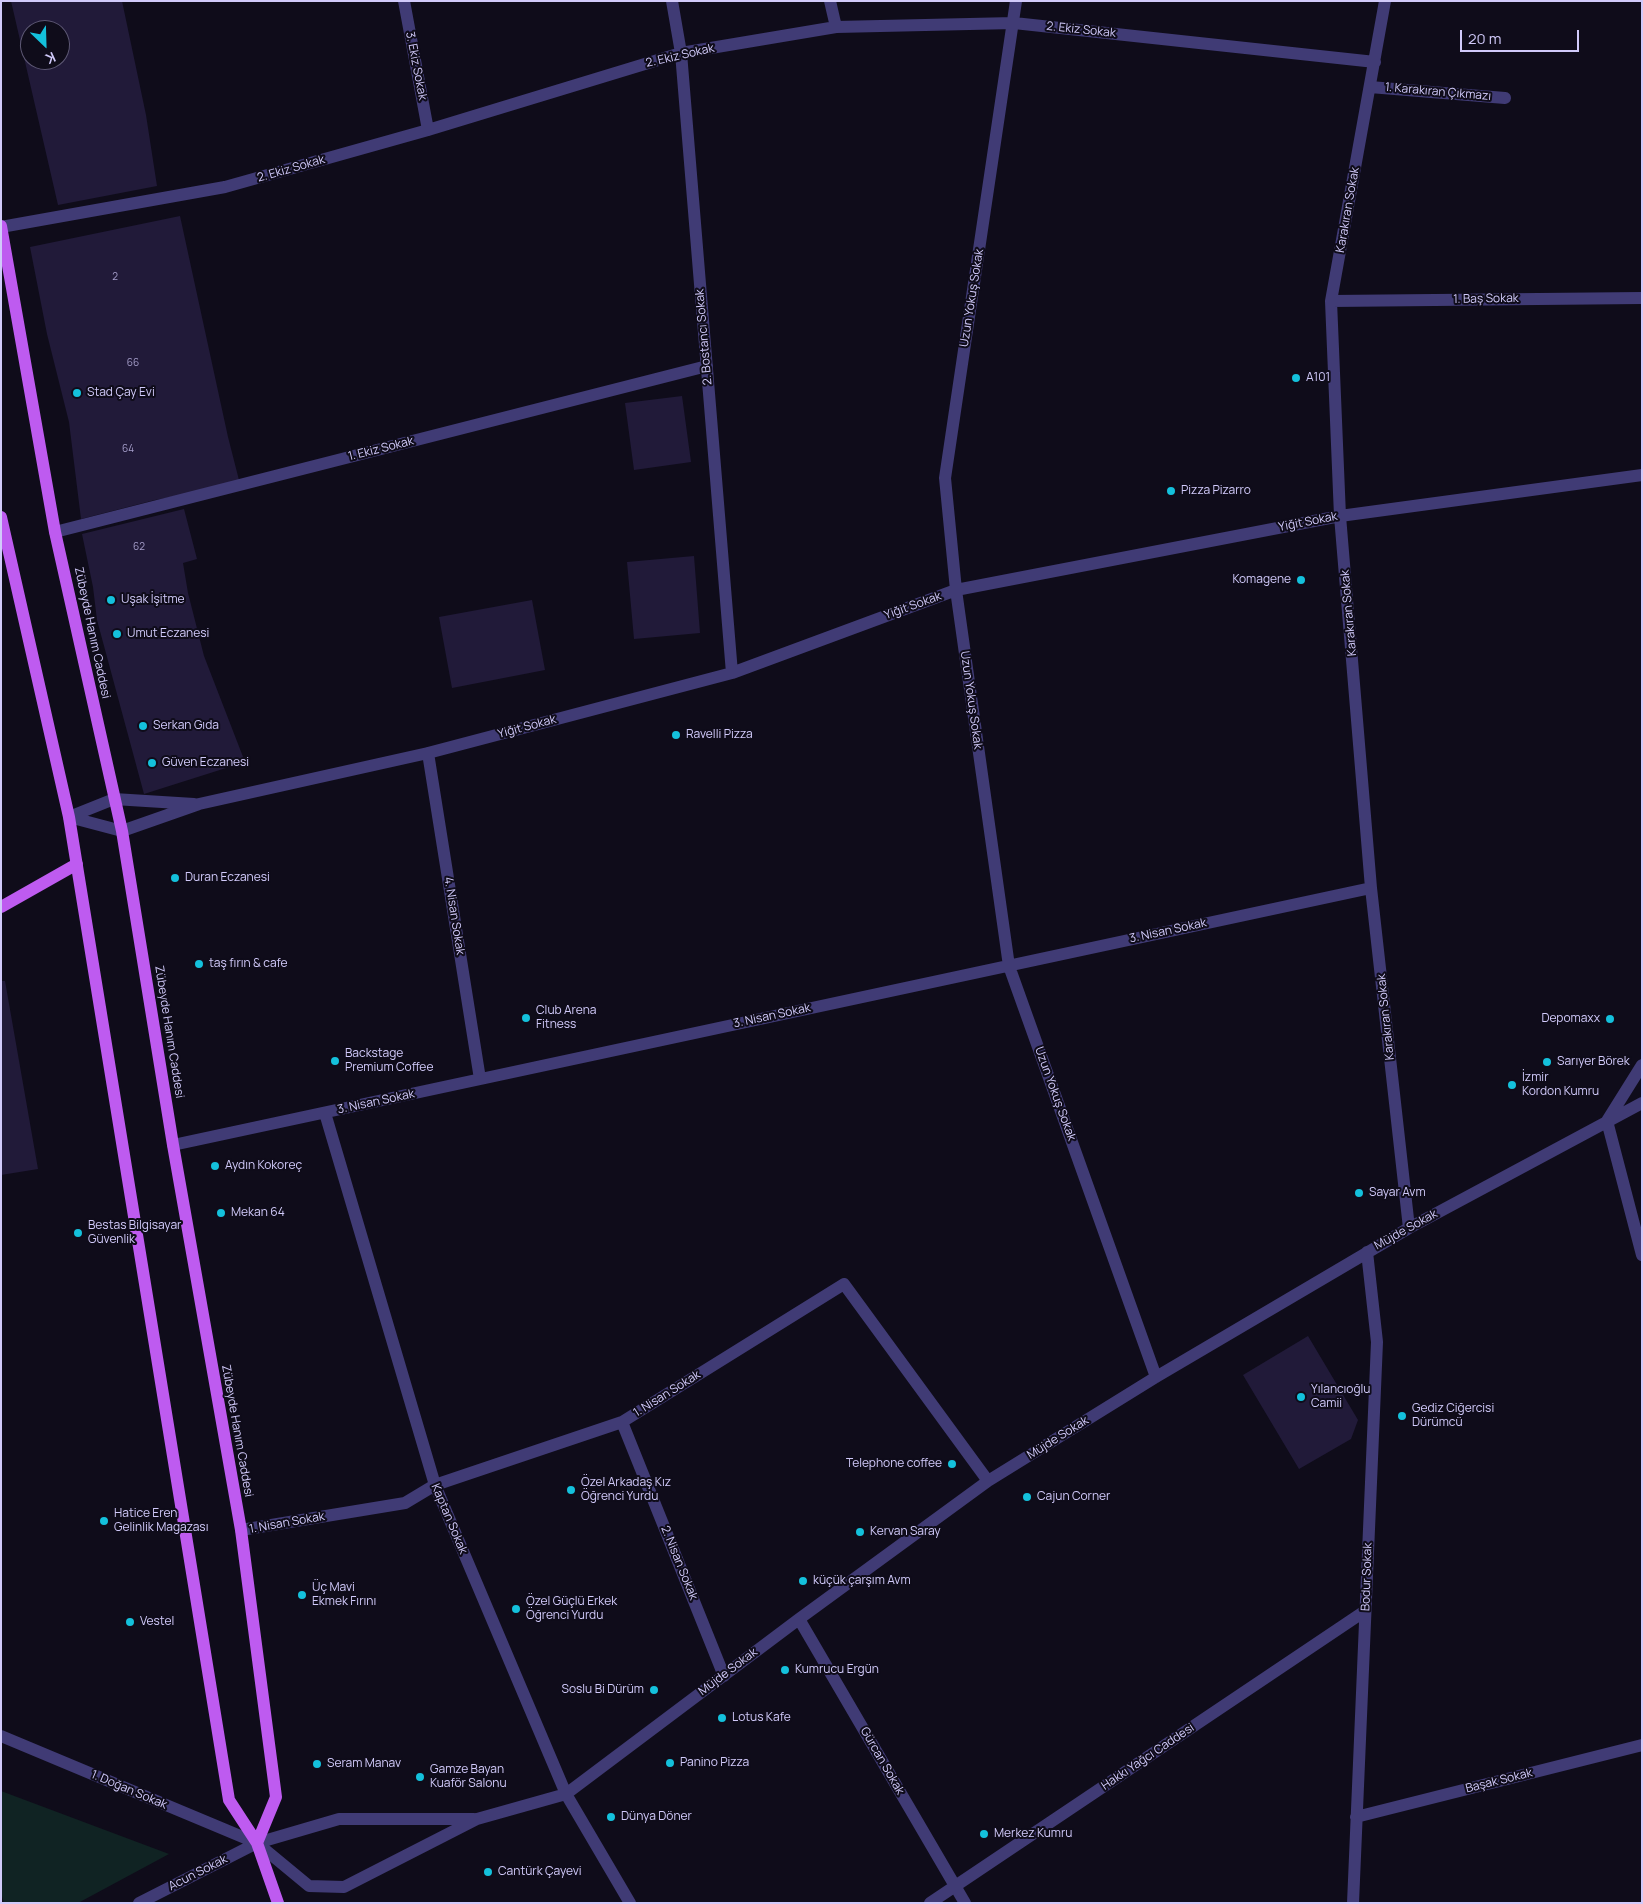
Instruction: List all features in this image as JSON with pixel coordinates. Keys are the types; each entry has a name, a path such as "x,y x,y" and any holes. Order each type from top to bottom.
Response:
{"main road":[{"name":"Zübeyde Hanım Caddesi","path":"1,226 56,532 122,831 240,1530 276,1797 257,1843"},
{"path":"1,517 69,818 229,1800 257,1843 278,1903"},
{"path":"1,907 77,864"}],"street":[{"name":"3. Ekiz Sokak","path":"404,1 428,130"},
{"name":"2. Bostancı Sokak","path":"672,1 681,53 732,673"},
{"path":"830,1 836,27"},
{"name":"Uzun Yokuş Sokak","path":"1016,1 945,478 956,590 1009,966 1156,1377"},
{"name":"Karakıran Sokak","path":"1385,1 1331,301 1340,516 1371,888 1409,1228"},
{"name":"2. Ekiz Sokak","path":"1,226 225,187 428,130 681,53 836,27 1014,23 1375,62"},
{"name":"1. Karakıran Çıkmazı","path":"1370,87 1505,98"},
{"name":"1. Baş Sokak","path":"1331,301 1642,298"},
{"name":"1. Ekiz Sokak","path":"56,532 707,366"},
{"name":"Yiğit Sokak","path":"199,804 428,753 732,673 956,590 1340,516 1642,475"},
{"name":"4. Nisan Sokak","path":"428,753 480,1079"},
{"path":"69,818 114,799 199,804"},
{"path":"69,818 122,831 199,804"},
{"name":"3. Nisan Sokak","path":"174,1145 1371,888"},
{"name":"Müjde Sokak","path":"477,1819 566,1794 799,1619 988,1481 1156,1377 1367,1252 1607,1121 1642,1065"},
{"path":"1642,1103 1607,1121 1642,1255"},
{"name":"Kaptan Sokak","path":"325,1113 434,1485 566,1794 630,1903"},
{"name":"Bodur Sokak","path":"1353,1903 1376,1342 1367,1252"},
{"name":"1. Nisan Sokak","path":"240,1530 405,1502 434,1485 622,1422 844,1284 988,1481"},
{"name":"2. Nisan Sokak","path":"622,1422 724,1676"},
{"name":"Hakkı Yağcı Caddesi","path":"930,1903 1365,1611"},
{"name":"Gürcan Sokak","path":"799,1619 965,1903"},
{"name":"1. Doğan Sokak","path":"1,1736 257,1843 309,1886 344,1887 477,1819"},
{"name":"Başak Sokak","path":"1356,1817 1642,1746"},
{"name":"Acun Sokak","path":"139,1903 257,1843 340,1819 477,1819"}],"green space":[{"path":"1,1791 169,1854 78,1903 4,1903 1,1893"}],"building":[{"path":"11,1 122,1 146,115 157,186 58,205 27,70 70,70 70,20 20,20 20,40"},
{"path":"180,216 240,484 155,500 81,519 69,422 47,334 30,247"},
{"path":"682,396 691,462 634,470 625,403"},
{"path":"184,509 197,559 183,563 188,593 204,656 245,762 144,794 97,620 93,587 82,534"},
{"path":"694,556 700,633 634,639 627,562"},
{"path":"532,600 545,670 452,688 439,617"},
{"path":"1,981 5,981 38,1169 1,1175"},
{"name":"Yılancıoğlu Camii","path":"1308,1336 1358,1420 1351,1439 1299,1469 1243,1375"}],"place":[{"name":"A101","path":"1296,378"},
{"name":"Stad Çay Evi","path":"77,393"},
{"name":"Pizza Pizarro","path":"1171,491"},
{"name":"Komagene","path":"1301,580"},
{"name":"Uşak İşitme","path":"111,600"},
{"name":"Umut Eczanesi","path":"117,634"},
{"name":"Serkan Gıda","path":"143,726"},
{"name":"Ravelli Pizza","path":"676,735"},
{"name":"Güven Eczanesi","path":"152,763"},
{"name":"Duran Eczanesi","path":"175,878"},
{"name":"taş fırın & cafe","path":"199,964"},
{"name":"Club Arena Fitness","path":"526,1018"},
{"name":"Depomaxx","path":"1610,1019"},
{"name":"Backstage Premium Coffee","path":"335,1061"},
{"name":"Sarıyer Börek","path":"1547,1062"},
{"name":"İzmir Kordon Kumru","path":"1512,1085"},
{"name":"Aydın Kokoreç","path":"215,1166"},
{"name":"Sayar Avm","path":"1359,1193"},
{"name":"Mekan 64","path":"221,1213"},
{"name":"Bestas Bilgisayar Güvenlik","path":"78,1233"},
{"name":"Yılancıoğlu Camii","path":"1301,1397"},
{"name":"Gediz Ciğercisi Dürümcü","path":"1402,1416"},
{"name":"Telephone coffee","path":"952,1464"},
{"name":"Özel Arkadaş Kız Öğrenci Yurdu","path":"571,1490"},
{"name":"Cajun Corner","path":"1027,1497"},
{"name":"Hatice Eren Gelinlik Magazası","path":"104,1521"},
{"name":"Kervan Saray","path":"860,1532"},
{"name":"küçük çarşım Avm","path":"803,1581"},
{"name":"Üç Mavi Ekmek Fırını","path":"302,1595"},
{"name":"Özel Güçlü Erkek Öğrenci Yurdu","path":"516,1609"},
{"name":"Vestel","path":"130,1622"},
{"name":"Kumrucu Ergün","path":"785,1670"},
{"name":"Soslu Bi Dürüm","path":"654,1690"},
{"name":"Lotus Kafe","path":"722,1718"},
{"name":"Panino Pizza","path":"670,1763"},
{"name":"Seram Manav","path":"317,1764"},
{"name":"Gamze Bayan Kuaför Salonu","path":"420,1777"},
{"name":"Dünya Döner","path":"611,1817"},
{"name":"Merkez Kumru","path":"984,1834"},
{"name":"Cantürk Çayevi","path":"488,1872"}]}
